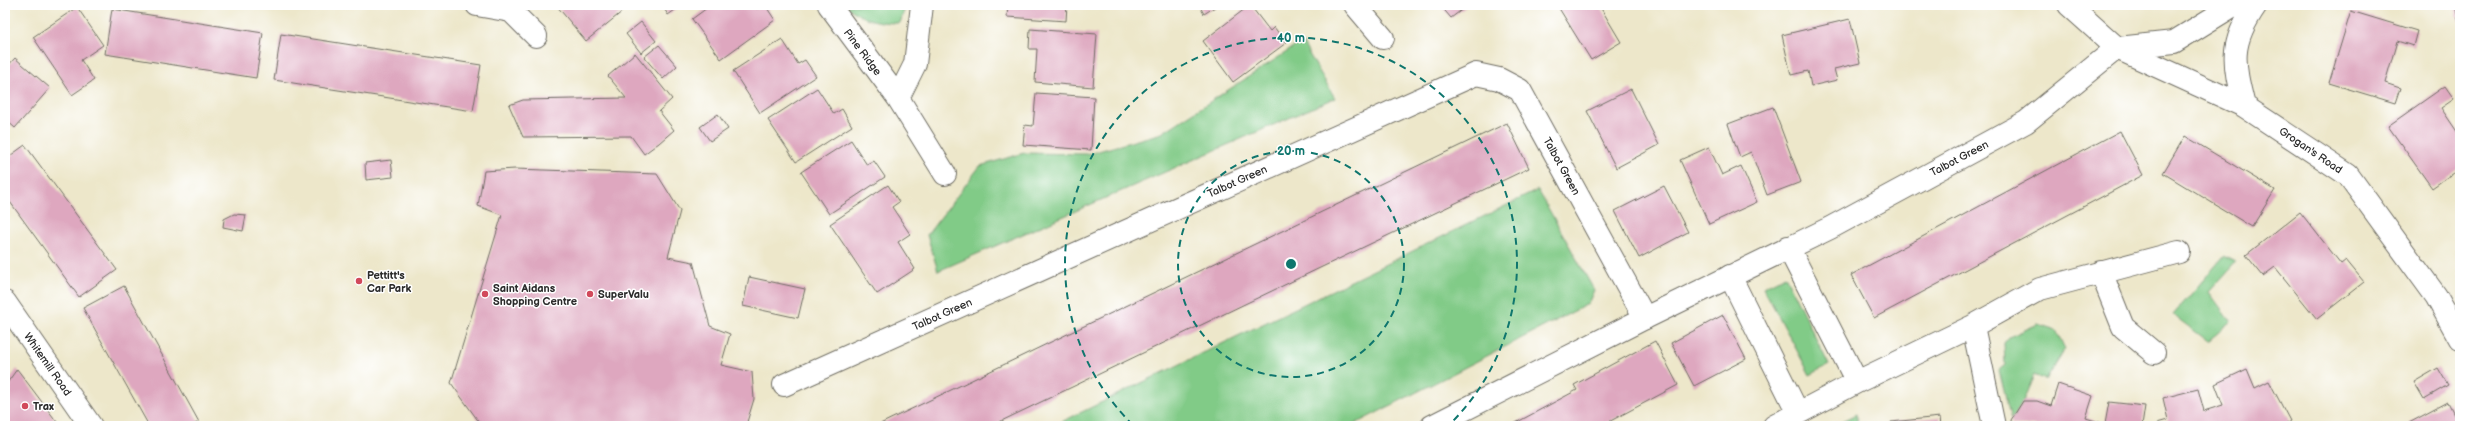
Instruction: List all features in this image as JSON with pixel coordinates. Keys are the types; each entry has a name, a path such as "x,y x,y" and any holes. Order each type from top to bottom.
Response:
{"street":[{"path":"477,5 511,11 536,36"},
{"name":"Pine Ridge","path":"829,5 898,98 945,174"},
{"path":"898,98 914,64 922,5"},
{"path":"1355,5 1383,38"},
{"name":"Grogan's Road","path":"2068,5 2117,48 2244,106 2348,175 2436,296 2460,340"},
{"path":"2117,48 2174,42 2234,5"},
{"path":"2244,106 2236,73 2237,39 2256,5"},
{"name":"Talbot Green","path":"1432,426 1645,318 1788,247 1830,228 2026,122 2117,48"},
{"name":"Talbot Green","path":"784,385 1476,74 1499,79 1520,90 1645,318"},
{"path":"1788,247 1857,382"},
{"path":"1774,426 1857,382 1973,326 2040,289 2179,252"},
{"path":"2101,272 2123,326 2154,353"},
{"path":"1730,276 1798,413"},
{"name":"Whitemill Road","path":"5,302 91,426"},
{"path":"1973,326 1994,426"}],"green space":[{"path":"846,5 906,5 900,23 871,20 858,14"},
{"path":"1302,42 1335,98 938,271 927,235 980,166 1024,153 1088,154 1162,133"},
{"path":"1538,190 1594,290 1588,304 1351,426 1053,426"},
{"path":"2224,256 2236,262 2209,292 2231,322 2208,341 2173,315"},
{"path":"1785,276 1829,365 1810,375 1763,287"},
{"path":"2038,324 2056,330 2065,349 2045,380 2034,375 2023,401 2011,420 1999,370 2005,365 2004,343 2009,337"},
{"path":"1856,414 1858,426 1832,426"}],"building":[{"path":"556,5 618,5 623,11 586,41"},
{"path":"662,5 682,5 668,15"},
{"path":"711,5 754,5 757,9 765,5 775,20 721,59 692,19"},
{"path":"1008,5 1067,5 1066,21 1007,17"},
{"path":"1199,5 1218,5 1204,14"},
{"path":"1250,5 1270,31 1274,27 1286,43 1233,82 1203,41"},
{"path":"1440,5 1468,5 1451,18"},
{"path":"1557,5 1599,5 1621,42 1591,60"},
{"path":"2455,5 2460,5 2460,22 2459,22"},
{"path":"77,7 103,45 81,60 94,80 72,95 33,37"},
{"path":"112,9 263,33 256,78 105,54"},
{"path":"2351,11 2417,31 2413,46 2397,41 2385,83 2400,88 2395,103 2329,83"},
{"path":"1850,19 1860,63 1834,69 1837,80 1811,86 1808,71 1791,75 1782,35"},
{"path":"641,22 656,41 641,53 626,34"},
{"path":"1030,29 1097,34 1093,87 1035,82 1037,49 1029,49"},
{"path":"281,34 481,65 473,111 274,80"},
{"path":"782,39 798,64 805,60 816,76 760,113 733,71"},
{"path":"659,45 677,66 663,79 644,57"},
{"path":"635,53 672,99 659,111 674,130 659,143 644,154 631,136 523,137 509,105 523,100 626,98 608,76"},
{"path":"15,58 50,88 15,128 5,119 5,69"},
{"path":"2445,86 2454,99 2441,108 2460,136 2460,168 2432,188 2388,126"},
{"path":"817,88 834,114 842,109 852,126 796,162 768,120"},
{"path":"1631,89 1659,145 1616,168 1587,111"},
{"path":"1036,93 1094,97 1091,150 1023,145 1025,125 1033,126"},
{"path":"1773,107 1801,182 1767,195 1751,152 1740,157 1728,124"},
{"path":"718,114 728,129 710,141 700,127"},
{"path":"1507,123 1529,168 991,426 876,426"},
{"path":"2120,131 2143,175 1874,318 1851,275"},
{"path":"2185,136 2275,190 2252,227 2163,173"},
{"path":"851,140 867,165 874,161 885,177 829,214 801,172"},
{"path":"25,145 117,270 79,297 5,195 5,155 7,158"},
{"path":"1709,147 1722,175 1741,166 1757,202 1709,224 1680,160"},
{"path":"391,160 393,177 366,180 365,163"},
{"name":"SuperValu","path":"515,169 657,174 680,211 668,257 693,262 710,326 730,334 721,365 752,372 754,399 747,422 760,426 482,426 451,383 502,215 478,206 484,171"},
{"path":"888,185 899,202 892,207 910,234 898,242 915,269 877,294 830,224"},
{"path":"1664,186 1688,232 1639,258 1615,211"},
{"path":"2300,212 2341,264 2346,260 2364,282 2317,319 2275,267 2263,276 2246,255"},
{"path":"234,214 246,215 243,231 223,227 224,219"},
{"path":"749,277 805,289 798,318 743,306"},
{"path":"124,286 199,422 191,426 149,426 83,308"},
{"path":"1723,315 1746,359 1694,386 1671,343"},
{"path":"1655,341 1678,385 1601,426 1510,426 1577,390 1574,385"},
{"path":"2438,368 2448,385 2424,399 2414,382"},
{"name":"Trax","path":"17,369 60,426 5,426 5,386"},
{"path":"2247,369 2255,388 2269,381 2290,421 2282,426 2158,426 2157,423 2168,420 2163,398 2198,389 2204,411 2223,405 2215,384"},
{"path":"2058,384 2093,396 2086,418 2105,424 2109,402 2145,406 2142,426 2012,426 2011,420 2023,401 2037,401 2051,406"},
{"path":"2448,402 2460,426 2411,426 2409,423"},
{"path":"1940,417 1941,426 1892,426 1891,422"}],"place":[{"name":"Pettitt's Car Park","path":"359,281"},
{"name":"Saint Aidans Shopping Centre","path":"485,294"},
{"name":"SuperValu","path":"590,294"},
{"name":"Trax","path":"25,406"}]}
